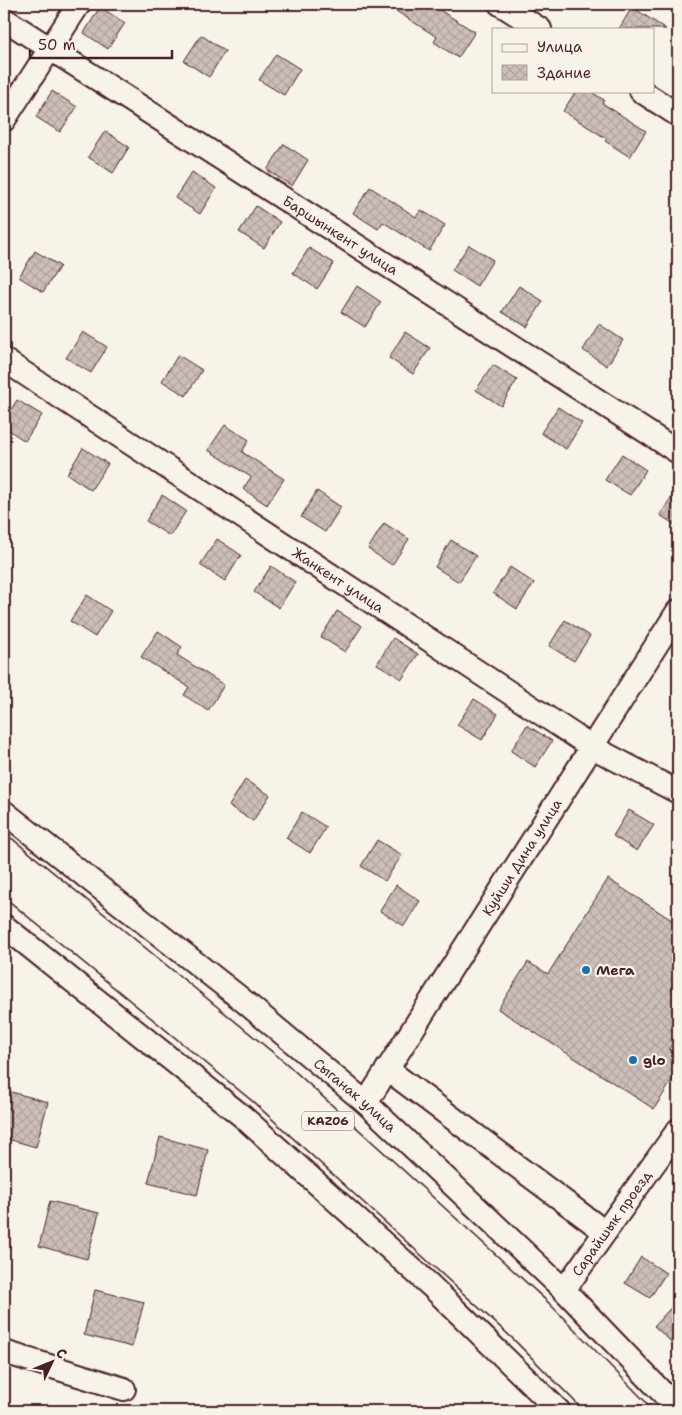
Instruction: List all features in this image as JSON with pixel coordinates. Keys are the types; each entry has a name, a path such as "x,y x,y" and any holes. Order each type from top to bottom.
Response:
{"highway":[{"name":"KАZ06","path":"4,851 276,1074 538,1312 634,1411"},
{"name":"KАZ06","path":"4,878 262,1090 523,1328 605,1411"}],"street":[{"path":"4,120 79,4"},
{"path":"500,4 538,28"},
{"name":"Баршынкент улица","path":"4,19 678,452"},
{"path":"643,92 678,115"},
{"name":"Жанкент улица","path":"4,360 592,747 678,792"},
{"name":"Куйши Дина улица","path":"366,1103 678,611"},
{"name":"Сыганак улица","path":"4,812 240,998 366,1103 564,1290 678,1409"},
{"path":"4,926 242,1116 431,1286 559,1411"},
{"path":"387,1069 605,1232"},
{"name":"Сарайшык проезд","path":"564,1290 678,1130"},
{"path":"4,1352 124,1389"}],"building":[{"path":"385,4 430,4 475,32 458,58 434,42 437,37"},
{"path":"100,7 125,23 108,49 84,33"},
{"path":"632,7 666,29 654,28 620,28"},
{"path":"201,35 225,51 209,77 184,61"},
{"path":"276,54 300,69 284,95 259,80"},
{"path":"52,91 77,107 60,132 36,117"},
{"path":"575,92 592,92 604,100 602,103 646,131 630,157 605,141 607,139 563,111"},
{"path":"105,131 129,147 113,173 88,157"},
{"path":"284,144 308,160 292,186 267,170"},
{"path":"192,172 216,188 200,214 175,198"},
{"path":"370,187 416,217 421,210 445,225 429,251 383,222 378,229 353,213"},
{"path":"256,206 280,222 264,248 239,232"},
{"path":"469,245 493,260 477,286 452,270"},
{"path":"309,248 334,263 317,289 293,273"},
{"path":"35,251 60,266 43,292 19,277"},
{"path":"357,286 381,302 365,327 341,312"},
{"path":"519,286 543,301 527,327 502,312"},
{"path":"599,324 623,340 607,366 583,350"},
{"path":"83,332 107,347 91,373 66,358"},
{"path":"405,332 430,348 413,374 389,358"},
{"path":"178,355 202,370 186,396 162,381"},
{"path":"493,365 517,380 501,406 476,390"},
{"path":"17,400 42,415 25,441 4,427 4,421"},
{"path":"558,407 582,423 566,449 541,433"},
{"path":"225,425 249,440 242,452 284,479 267,505 243,489 251,477 208,450"},
{"path":"83,448 108,464 91,490 67,474"},
{"path":"622,454 646,470 630,495 605,480"},
{"path":"678,487 678,527 660,515"},
{"path":"317,491 341,507 325,532 301,517"},
{"path":"162,495 186,511 170,536 146,521"},
{"path":"384,523 409,539 392,565 368,549"},
{"path":"217,539 241,555 225,581 200,565"},
{"path":"451,540 476,556 459,582 435,567"},
{"path":"271,566 295,582 279,608 254,592"},
{"path":"510,567 534,583 517,609 493,593"},
{"path":"87,595 111,611 95,637 70,621"},
{"path":"337,611 362,626 345,652 321,637"},
{"path":"565,620 590,636 574,661 549,646"},
{"path":"158,631 182,647 177,655 224,685 208,711 184,695 189,687 141,657"},
{"path":"393,638 418,654 402,679 377,664"},
{"path":"474,699 498,714 482,740 457,725"},
{"path":"527,725 552,741 535,767 511,751"},
{"path":"245,780 270,795 253,821 229,806"},
{"path":"629,810 654,825 637,851 613,836"},
{"path":"302,812 326,827 310,853 286,838"},
{"path":"377,840 402,855 385,881 361,866"},
{"path":"608,879 678,924 678,1034 669,1049 678,1055 678,1071 654,1109 498,1009 528,962 548,974"},
{"path":"396,885 420,901 404,926 380,911"},
{"path":"4,1090 48,1102 36,1147 4,1138"},
{"path":"160,1137 208,1150 197,1195 148,1183"},
{"path":"50,1201 99,1213 87,1259 39,1246"},
{"path":"641,1257 666,1273 650,1298 625,1283"},
{"path":"95,1290 144,1302 132,1347 84,1335"},
{"path":"678,1300 678,1348 654,1326"}],"place":[{"name":"Мега","path":"586,970"},
{"name":"glo","path":"633,1060"}]}
